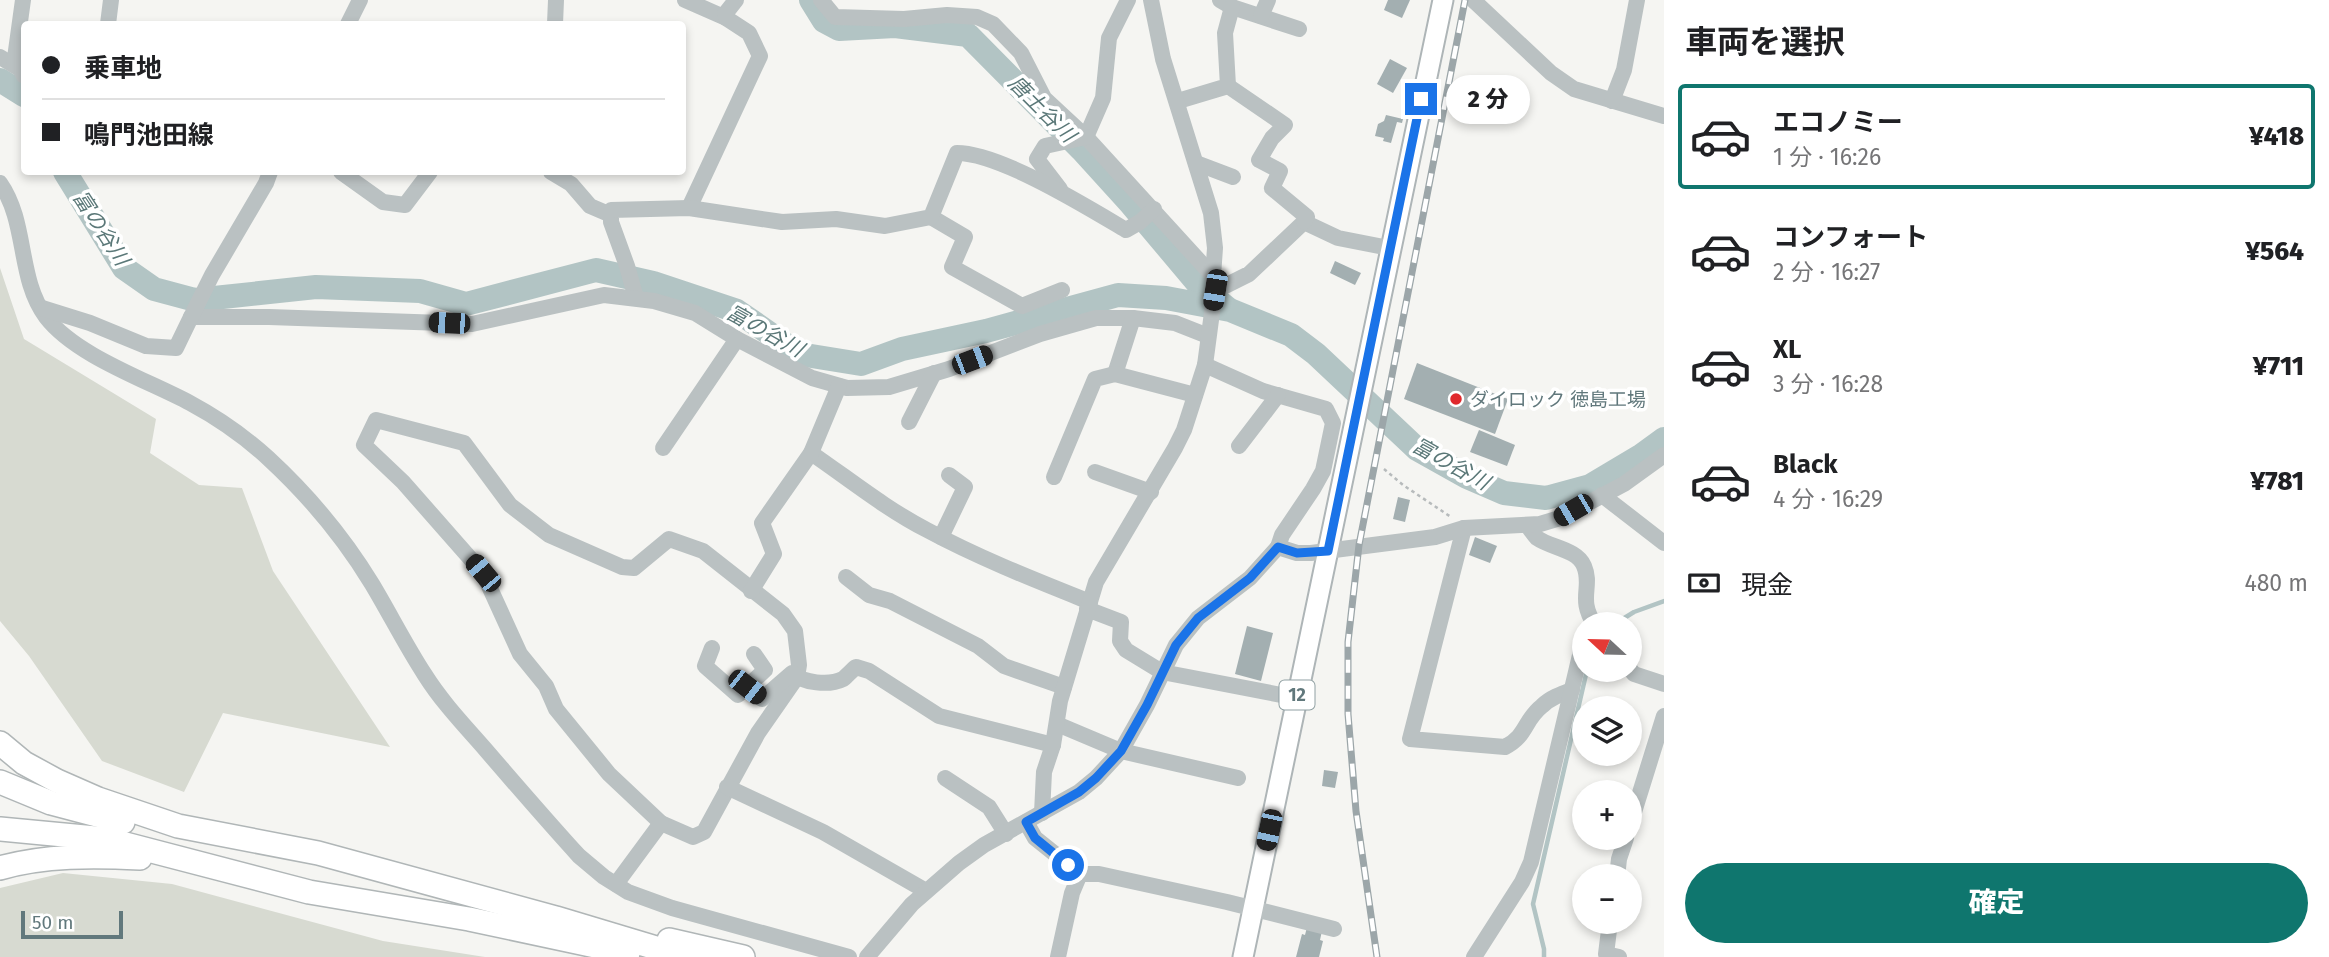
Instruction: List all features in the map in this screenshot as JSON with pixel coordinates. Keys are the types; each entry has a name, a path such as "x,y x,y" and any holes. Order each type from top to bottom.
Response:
{"highway":[{"path":"0,743 24,763 57,781 98,799 178,826"},
{"path":"0,782 51,803 126,822 178,826 318,853 556,918 686,957"},
{"path":"0,829 106,839 309,892 457,916 644,957"},
{"path":"0,868 63,858 178,859"},
{"path":"556,918 743,957"},
{"path":"565,941 616,957"}],"main road":[{"name":"12","path":"1243,957 1443,0"}],"street":[{"path":"13,66 23,0"},
{"path":"108,21 111,0"},
{"path":"350,21 360,0"},
{"path":"555,21 556,0"},
{"path":"685,0 726,18 749,33 760,56 689,208"},
{"path":"726,18 725,13 736,0"},
{"path":"821,0 835,17 849,19 904,19 947,15 977,17 993,24 1021,53 1044,98 1077,139 1214,283 1225,286 1249,274 1307,217 1272,188 1280,171 1259,160 1272,138 1285,125 1228,86"},
{"path":"1064,194 1037,159 1045,146 1077,139 1103,98 1109,38 1128,0"},
{"path":"1042,813 1044,772 1053,745 1064,687 1096,582 1175,448 1205,365 1214,283 1215,248 1211,214 1163,59 1151,0"},
{"path":"1261,16 1268,0"},
{"path":"1473,0 1551,73 1574,89 1664,116"},
{"path":"1612,101 1623,70 1637,0"},
{"path":"1228,86 1226,4 1299,29"},
{"path":"1178,101 1228,86"},
{"path":"931,217 957,153 969,153 1002,164 1064,194 1126,230 1148,214"},
{"path":"1196,163 1233,177"},
{"path":"42,308 90,323 146,346 176,348 212,275 269,175"},
{"path":"345,175 383,202 405,205 428,175"},
{"path":"556,175 571,184 590,206 611,215"},
{"path":"0,183 17,221 31,286 46,316 69,339 94,355 193,405 230,428 266,456 294,483 346,544 372,583 425,676 449,709 579,856 628,892 672,908 849,957"},
{"path":"635,298 611,222 611,210 689,208 782,222 836,219 885,226 931,217 965,237 952,267 1022,306 1062,290"},
{"path":"1304,222 1338,238 1390,248"},
{"path":"191,317 281,317 472,324 604,295 654,300 695,313 737,339 812,378 847,388 889,387 1040,334 1096,318 1133,318 1175,323 1208,333"},
{"path":"1115,374 1133,318"},
{"path":"663,448 737,339"},
{"path":"871,956 912,904 959,863 984,845 1079,792 1096,778 1121,751 1176,645 1198,618 1250,578 1278,547 1282,535 1313,489 1323,471 1333,423 1326,409 1263,391 1205,365"},
{"path":"909,422 934,373"},
{"path":"1054,477 1095,379 1115,374 1195,395"},
{"path":"751,591 774,554 762,523 811,453 839,386"},
{"path":"1239,446 1278,395"},
{"path":"376,420 464,443 510,505 549,535 622,567 634,568 669,539 703,551 751,591 783,614 795,631 799,665 797,677 758,733 704,832 693,836 661,823 609,774 556,709 546,686 520,654 483,573 403,482 363,444 376,420"},
{"path":"811,453 878,500 941,537 1121,622 1120,641 1126,650 1162,672 1297,698"},
{"path":"1278,547 1297,553 1328,551 1436,537 1464,528 1540,524 1560,518 1624,484 1664,455"},
{"path":"1095,472 1151,492"},
{"path":"941,537 965,487 949,474"},
{"path":"1602,495 1664,543"},
{"path":"1527,525 1535,536 1577,556 1584,567 1587,612"},
{"path":"1464,528 1410,739 1505,747 1518,740 1540,707 1572,690"},
{"path":"846,577 869,595 890,601 978,646 1004,666 1064,687"},
{"path":"712,648 705,666 738,695 765,670 754,654"},
{"path":"747,687 762,699 792,673 797,677 824,683 842,679 856,667 869,671 940,716 1053,745"},
{"path":"1642,677 1664,684"},
{"path":"1474,957 1522,882 1531,862 1574,682"},
{"path":"1642,786 1664,716"},
{"path":"1057,724 1121,751 1238,778"},
{"path":"945,778 989,807 1006,834"},
{"path":"727,787 823,832 926,891"},
{"path":"1026,822 1035,838 1080,874 1098,874 1334,929"},
{"path":"616,884 661,823"},
{"path":"1058,957 1072,894 1080,874"},
{"path":"1608,934 1606,954 1619,957"}],"path":[{"path":"1384,469 1464,528"}],"shaded area":[{"path":"0,268 24,339 156,419 150,453 199,485 242,488 273,571 390,747 223,713 184,792 102,761 29,656 0,621"},
{"path":"63,873 172,884 383,941 485,957 0,957 0,888"}],"building":[{"path":"1388,0 1410,0 1402,18 1384,10"},
{"path":"1390,59 1407,68 1393,93 1377,84"},
{"path":"1386,115 1403,119 1402,123 1397,122 1391,143 1375,136 1378,124 1384,121"},
{"path":"1335,261 1361,273 1355,285 1330,273"},
{"name":"ダイロック 徳島工場","path":"1417,363 1508,399 1495,434 1404,399"},
{"path":"1479,430 1515,445 1507,466 1470,452"},
{"path":"1398,497 1410,500 1405,522 1393,519"},
{"path":"1475,537 1497,546 1490,563 1469,555"},
{"path":"1247,626 1273,633 1261,681 1235,674"},
{"path":"1324,770 1338,772 1335,788 1322,786"},
{"path":"1307,927 1322,931 1320,940 1323,941 1319,957 1296,957 1302,934 1305,935"}],"waterway":[{"name":"唐土谷川","path":"811,0 824,21 839,29 895,26 968,35 1082,150 1200,286 1227,308"},
{"name":"富の谷川","path":"0,80 21,93"},
{"name":"富の谷川","path":"67,175 124,268 154,289 195,300 316,287 420,291 466,304 596,270 653,283 737,311 799,354 861,364 902,349 986,331 1118,295 1166,298 1230,310 1291,335 1316,354 1417,449 1467,477 1504,493 1546,498 1590,486 1664,439"},
{"path":"1634,612 1664,601"},
{"path":"1544,957 1533,904 1584,682"}],"railway":[{"path":"1377,957 1356,811 1348,714 1348,642 1359,545 1465,0"}],"place":[{"name":"ダイロック 徳島工場","path":"1456,399"}],"route":[{"path":"1068,865 1035,838 1026,822 1079,792 1121,751 1176,645 1198,618 1250,578 1278,547 1297,553 1328,551 1421,99"}]}
